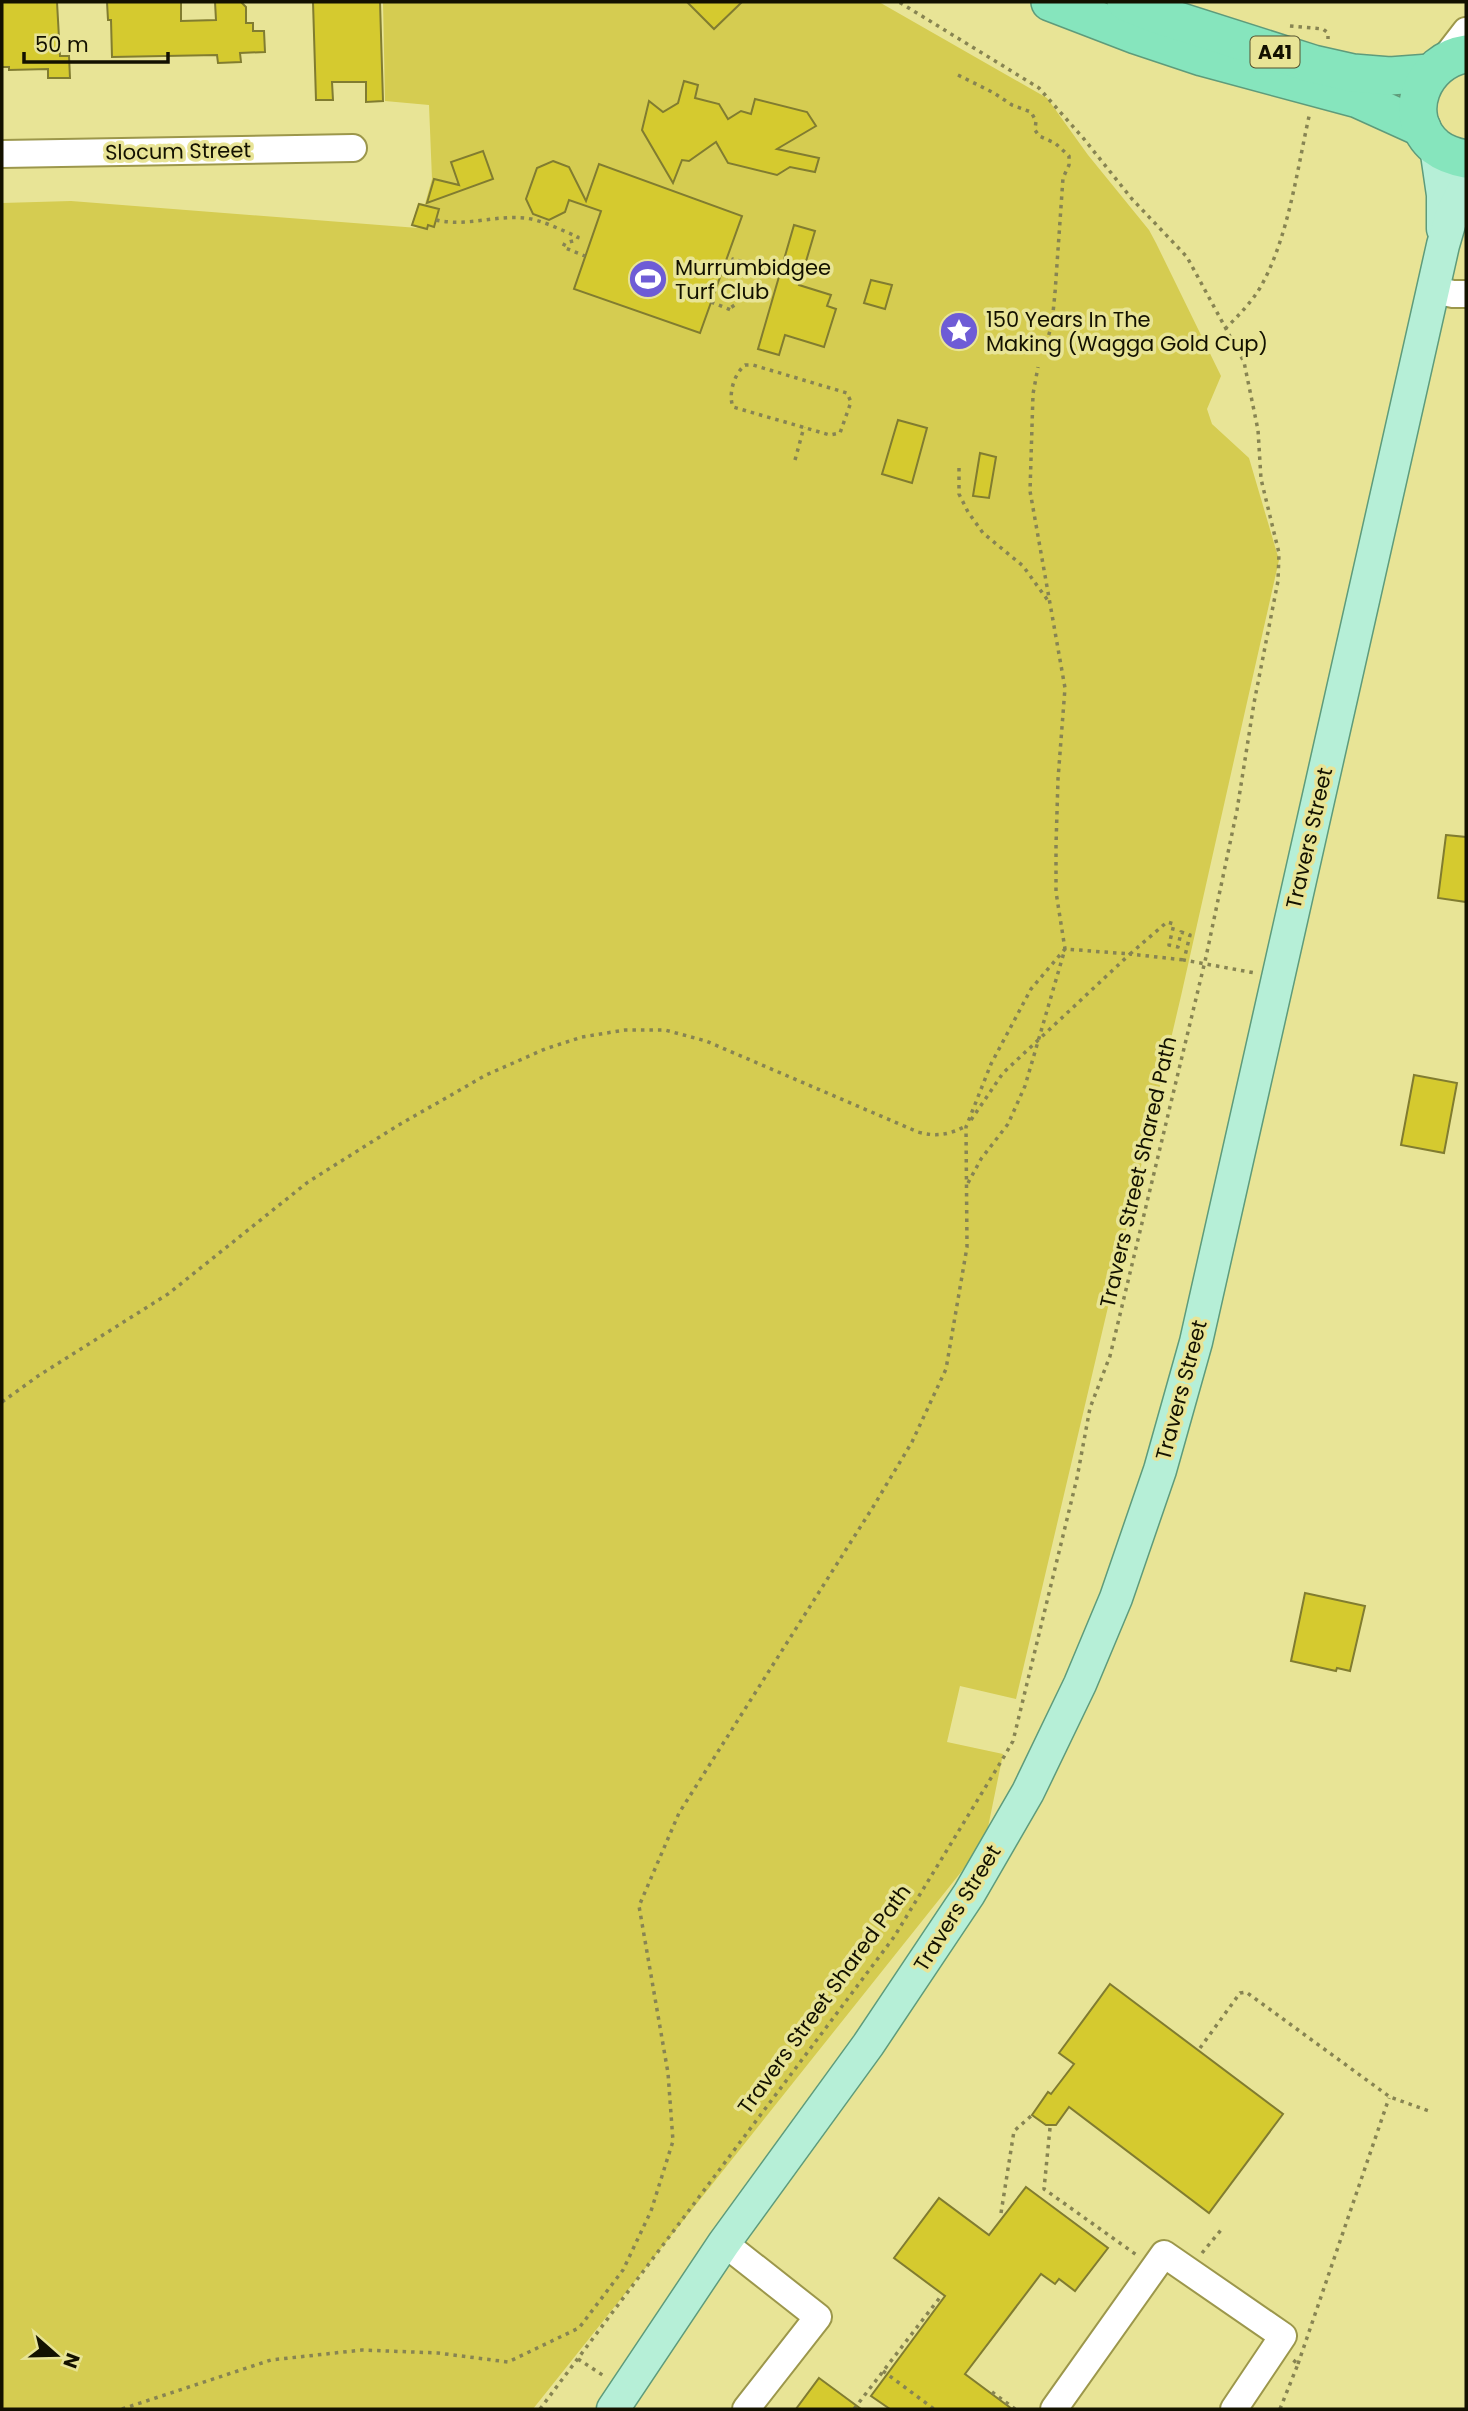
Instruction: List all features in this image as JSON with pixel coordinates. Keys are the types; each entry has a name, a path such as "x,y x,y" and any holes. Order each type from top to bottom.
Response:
{"highway":[{"name":"A41","path":"1050,2 1202,57 1358,99 1441,145"},
{"name":"A41","path":"1126,2 1313,64 1365,74 1390,76 1446,63"},
{"path":"1441,145 1418,114 1418,100 1422,86 1446,63"}],"main road":[{"name":"Travers Street","path":"1441,145 1443,245"},
{"name":"Travers Street","path":"611,2395 868,2045 970,1894 1028,1792 1102,1635 1160,1469 1196,1342 1443,245 1452,214 1466,186"}],"street":[{"path":"1446,63 1466,32"},
{"name":"Slocum Street","path":"2,154 353,148"},
{"path":"1434,290 1466,294"},
{"path":"724,2243 818,2317 747,2409"},
{"path":"1054,2409 1164,2254 1283,2336 1234,2409"}],"path":[{"name":"Travers Street Shared Path","path":"540,2409 894,1937 1013,1741 1077,1478 1090,1408 1110,1356 1204,964 1237,810 1254,703 1278,581 1279,553 1261,479 1258,430 1244,362 1187,257 1132,199 1077,130 1039,88 899,2"},
{"path":"958,75 1012,105 1031,112 1039,136 1055,143 1069,156 1069,165 1063,178 1052,323 1045,349"},
{"path":"1225,329 1246,308 1260,287 1275,255 1311,110"},
{"path":"436,220 459,224 510,218 533,219 578,237 577,240 565,243 563,247 585,256"},
{"path":"711,302 731,310 734,308 722,290 733,259 780,273"},
{"path":"745,365 753,365 846,393 850,402 840,433 830,435 804,427 733,407 731,394 740,369 745,365"},
{"path":"967,1185 981,1159 1008,1124 1026,1086 1065,949 1056,892 1056,845 1065,688 1030,491 1033,394 1038,367"},
{"path":"795,460 804,427"},
{"path":"959,468 959,494 968,512 983,533 1023,566 1050,604"},
{"path":"2,1402 38,1376 168,1294 308,1182 397,1126 486,1075 545,1049 582,1037 625,1030 665,1030 706,1041 918,1132 934,1136 950,1134 965,1127 1003,1073 1167,922 1174,924 1169,945 1178,947 1181,932 1190,935 1184,960"},
{"path":"1065,949 1184,960 1278,977"},
{"path":"122,2409 284,2358 362,2350 438,2353 508,2362 579,2328 623,2270 651,2211 673,2141 668,2073 639,1906 679,1813 873,1507 912,1442 946,1369 967,1247 965,1127 991,1064 1031,989 1065,949"},
{"path":"1200,2048 1240,1993 1246,1992 1390,2097 1429,2111"},
{"path":"1298,2364 1390,2097"},
{"path":"1001,2213 1014,2131 1031,2116"},
{"path":"854,2409 941,2296"},
{"path":"578,2359 611,2395"},
{"path":"883,2371 934,2409"},
{"path":"992,2392 1012,2409"}],"shaded area":[{"name":"Murrumbidgee Turf Club","path":"383,2 879,2 1047,98 1088,155 1149,230 1156,243 1221,376 1207,409 1212,424 1249,458 1279,560 1181,996 1016,1699 960,1686 947,1742 1003,1754 985,1842 533,2409 2,2409 2,203 71,201 418,228 412,225 418,203 425,204 432,179 429,105 385,101"}],"building":[{"path":"2,2 57,2 60,56 69,56 70,78 48,78 48,69 9,70 9,67 2,67"},
{"path":"107,2 181,2 181,21 216,20 215,2 241,2 246,7 246,23 253,23 253,31 264,31 265,52 240,53 241,62 218,63 217,55 112,57 111,20 108,20"},
{"path":"313,2 380,2 383,101 366,102 366,82 332,82 333,100 316,100"},
{"path":"687,2 742,2 714,29"},
{"path":"684,81 698,85 695,98 719,104 728,119 741,111 751,114 755,99 807,112 816,126 777,149 819,158 815,172 790,167 777,175 728,163 716,142 689,161 682,160 673,183 642,130 649,101 663,112 678,103"},
{"path":"483,151 493,179 427,203 434,179 459,185 451,162"},
{"path":"553,161 569,167 586,201 599,164 742,216 700,333 574,289 601,211 569,200 565,212 549,220 533,214 526,199 537,168"},
{"path":"419,204 439,209 434,227 428,225 427,229 412,225"},
{"path":"794,225 815,231 799,285 831,295 827,306 836,309 824,347 785,335 779,355 758,349"},
{"path":"871,280 892,285 885,309 864,303"},
{"path":"898,420 927,428 912,483 882,474"},
{"path":"980,453 996,457 989,498 973,496"},
{"path":"1446,835 1466,837 1466,902 1438,898"},
{"path":"1414,1075 1457,1083 1444,1153 1401,1145"},
{"path":"1305,1593 1365,1606 1350,1671 1337,1668 1336,1671 1291,1661"},
{"path":"1110,1984 1283,2114 1209,2213 1069,2107 1056,2125 1046,2125 1032,2115 1048,2092 1051,2094 1074,2064 1059,2053"},
{"path":"1026,2187 1108,2248 1075,2291 1059,2279 1055,2284 1041,2274 965,2374 1012,2409 890,2409 871,2396 945,2296 894,2258 939,2198 989,2235"},
{"path":"819,2378 861,2409 796,2409"}],"place":[{"name":"Murrumbidgee Turf Club","path":"648,279"},
{"name":"150 Years In The Making (Wagga Gold Cup)","path":"959,331"}]}
